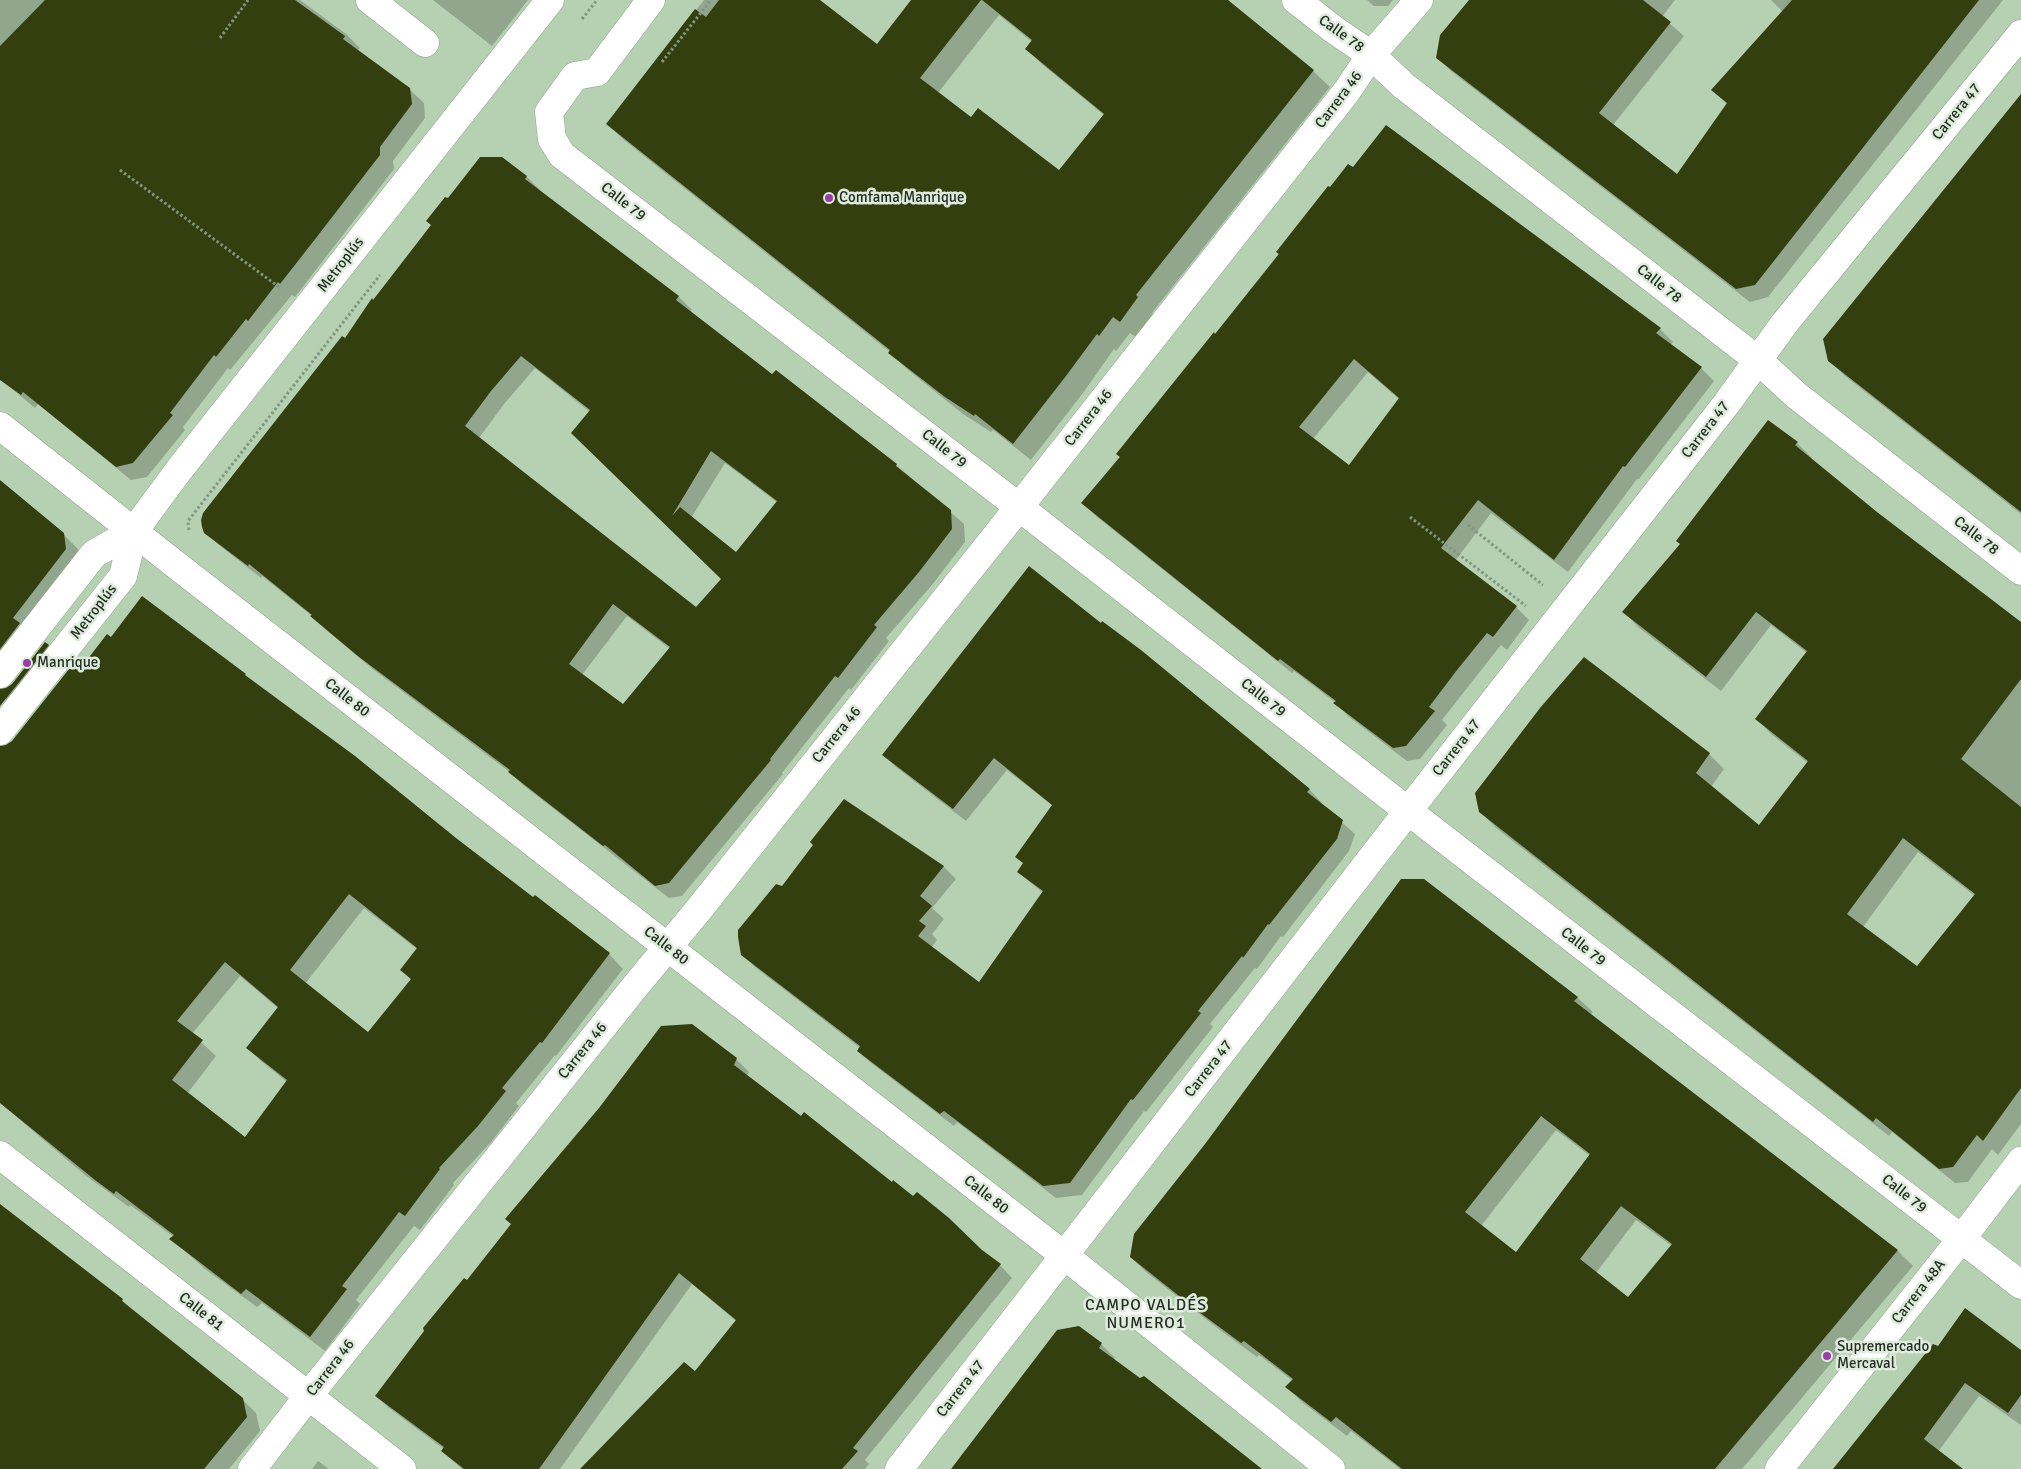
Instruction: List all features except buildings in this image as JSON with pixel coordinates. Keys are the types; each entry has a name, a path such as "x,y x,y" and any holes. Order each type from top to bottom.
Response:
{"street":[{"path":"370,0 425,43"},
{"name":"Metroplús","path":"0,731 123,576 134,531 179,470 550,0"},
{"name":"Calle 79","path":"651,0 597,72 575,76 549,112 552,139 562,155 1019,507 1408,811 2021,1285"},
{"name":"Calle 78","path":"1296,0 1333,30 1371,55 1404,86 1758,361 1796,395 2021,571"},
{"name":"Carrera 46","path":"252,1469 309,1395 1019,507 1347,92 1371,55 1419,0"},
{"name":"Carrera 47","path":"899,1469 1758,361 1784,324 2021,34"},
{"name":"Calle 80","path":"0,426 666,948 1065,1256 1331,1469"},
{"name":"Metroplús","path":"0,674 94,554 134,531"},
{"name":"Calle 81","path":"0,1155 402,1469"},
{"name":"Carrera 48A","path":"1779,1469 2021,1161"}],"path":[{"path":"220,38 248,0"},
{"path":"579,22 596,0"},
{"path":"662,62 711,0"},
{"path":"120,170 282,289"},
{"path":"190,534 188,521 385,270"},
{"path":"1410,518 1560,615"},
{"path":"1468,525 1560,615"}],"place":[{"name":"Comfama Manrique","path":"829,198"},
{"name":"Manrique","path":"27,663"},
{"name":"Supremercado Mercaval","path":"1827,1356"}],"district":[{"name":"CAMPO VALDÉS NUMERO1","path":"1146,1315"}]}
